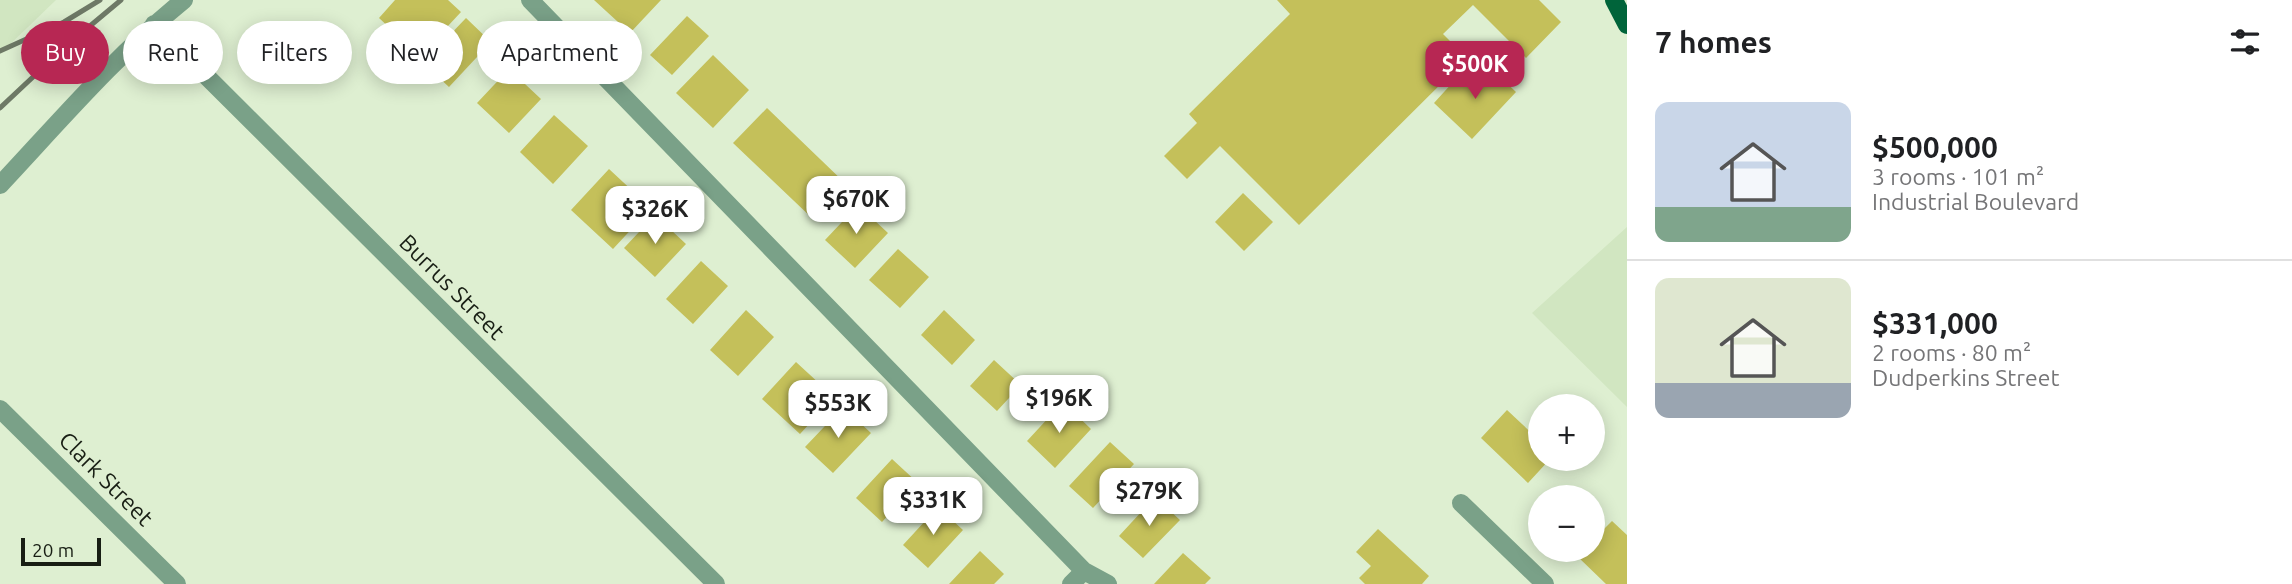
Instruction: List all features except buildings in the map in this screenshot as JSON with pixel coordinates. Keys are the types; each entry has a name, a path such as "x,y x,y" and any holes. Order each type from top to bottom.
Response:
{"main road":[{"path":"1614,0 1627,25"}],"street":[{"path":"158,21 184,0"},
{"path":"530,0 1084,571 1108,584"},
{"path":"0,185 123,54"},
{"name":"Burrus Street","path":"214,84 716,584"},
{"name":"Clark Street","path":"0,409 177,584"},
{"path":"1461,503 1545,584"},
{"path":"1071,584 1084,571"}],"shaded area":[{"path":"0,0 56,0 34,21 21,21 21,34 0,54"},
{"path":"1627,227 1627,407 1532,313"}],"railway":[{"path":"0,51 64,22 100,0"},
{"path":"0,108 66,46 121,0"}]}
